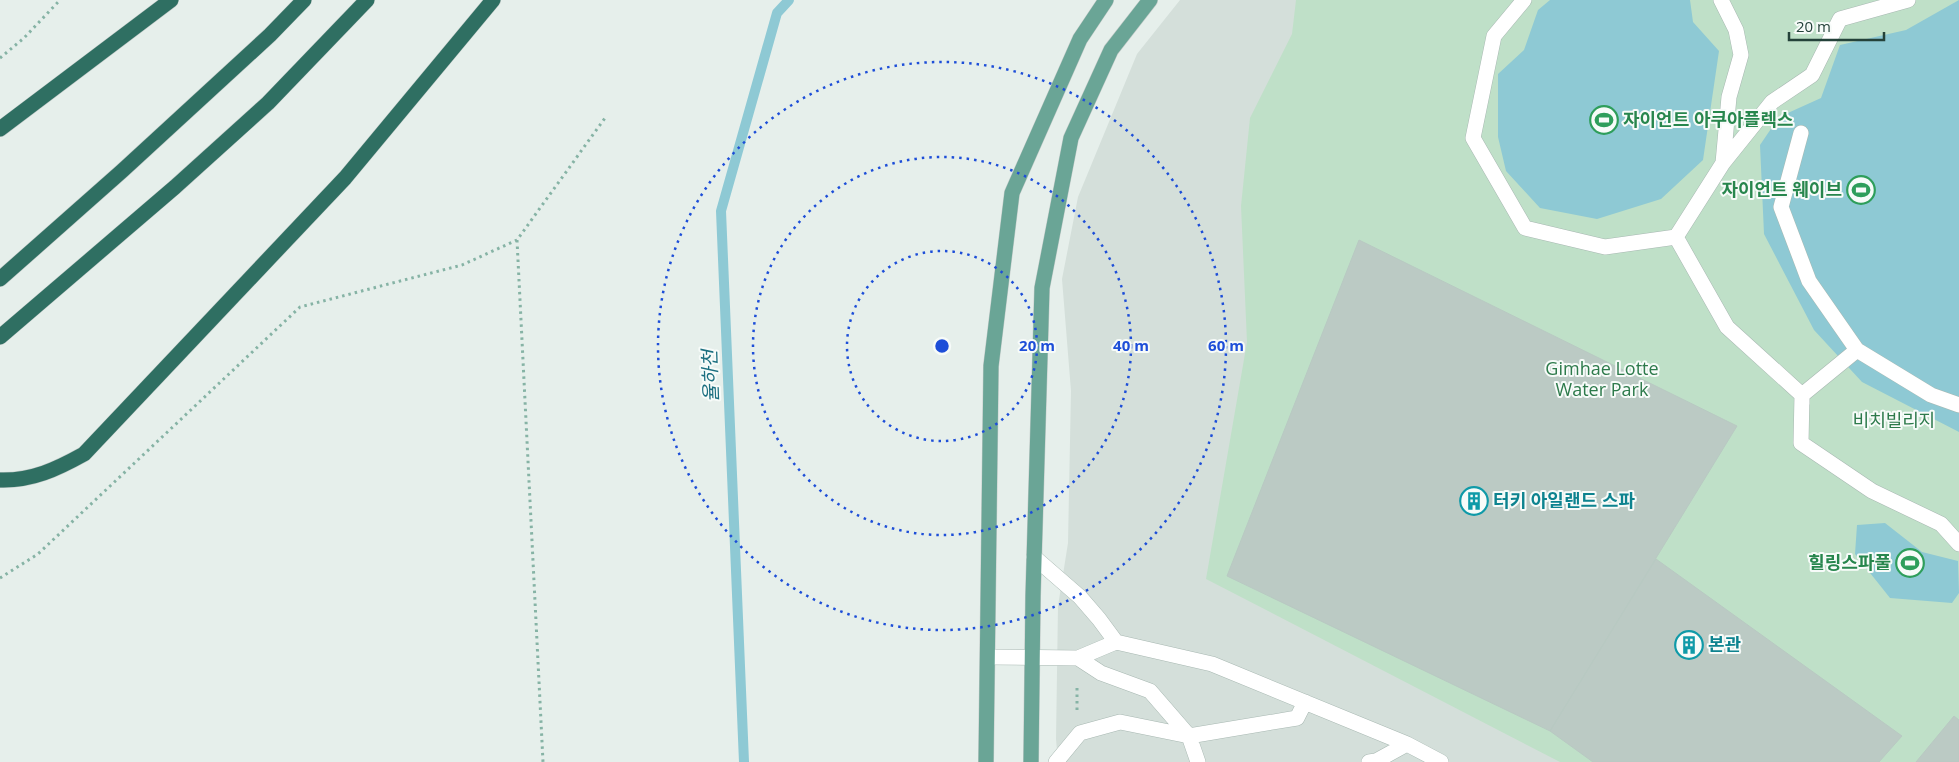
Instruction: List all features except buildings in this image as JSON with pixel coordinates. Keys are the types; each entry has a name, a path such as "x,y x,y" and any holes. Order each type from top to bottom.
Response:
{"highway":[{"path":"0,129 171,0"},
{"path":"0,279 129,165 270,35 304,0"},
{"path":"0,337 175,187 268,103 367,0"},
{"path":"0,480 16,481 50,472 84,454 345,178 494,0"}],"main road":[{"path":"986,762 991,366 1012,193 1080,39 1106,0"},
{"path":"1031,762 1034,557 1042,288 1071,138 1111,50 1150,0"}],"street":[{"path":"1524,0 1494,36 1473,138 1525,228 1605,246 1676,237"},
{"path":"1721,0 1736,30 1741,55 1729,97 1723,163"},
{"path":"1676,237 1723,163 1772,102 1812,75 1840,19 1908,0"},
{"path":"1801,133 1781,207 1810,281 1857,350 1931,395 1959,405"},
{"path":"1676,237 1727,327 1802,395 1801,443 1872,491 1941,524 1959,544"},
{"path":"1802,395 1857,350"},
{"path":"1034,557 1080,597 1116,642"},
{"path":"988,657 1078,658 1116,642 1212,664 1407,744 1441,762"},
{"path":"1078,658 1101,673 1150,691 1190,736 1198,762"},
{"path":"1056,762 1080,733 1120,722 1190,736 1297,718 1304,702"},
{"path":"1369,762 1376,761 1407,744"}],"path":[{"path":"0,58 24,38 60,0"},
{"path":"0,578 38,554 300,307 462,266 517,240 605,118"},
{"path":"517,240 543,762"},
{"path":"1077,681 1077,714"}],"shaded area":[{"name":"Gimhae Lotte Water Park","path":"1180,0 1959,0 1959,762 1058,762 1056,739 1058,606 1068,543 1071,391 1062,279 1078,197 1137,54"}],"green space":[{"name":"Gimhae Lotte Water Park","path":"1296,0 1959,0 1959,762 1560,762 1206,579 1247,342 1241,206 1250,118 1292,34"}],"water":[{"name":"자이언트 아쿠아플렉스","path":"1550,0 1690,0 1693,22 1719,51 1703,160 1661,199 1597,219 1540,208 1506,171 1498,137 1498,74 1524,50 1538,10"},
{"name":"자이언트 웨이브","path":"1959,0 1959,432 1862,382 1814,330 1764,234 1760,145 1779,117 1821,98 1840,45 1906,30"},
{"name":"힐링스파풀","path":"1885,523 1922,552 1958,561 1959,593 1952,603 1890,598 1855,554 1857,525"}],"waterway":[{"name":"율하천","path":"744,762 721,211 777,13 789,0"}],"place":[{"name":"자이언트 아쿠아플렉스","path":"1604,120"},
{"name":"자이언트 웨이브","path":"1861,190"},
{"name":"터키 아일랜드 스파","path":"1474,501"},
{"name":"힐링스파풀","path":"1910,563"},
{"name":"본관","path":"1689,645"}],"park label":[{"name":"비치빌리지","path":"1894,421"}]}
